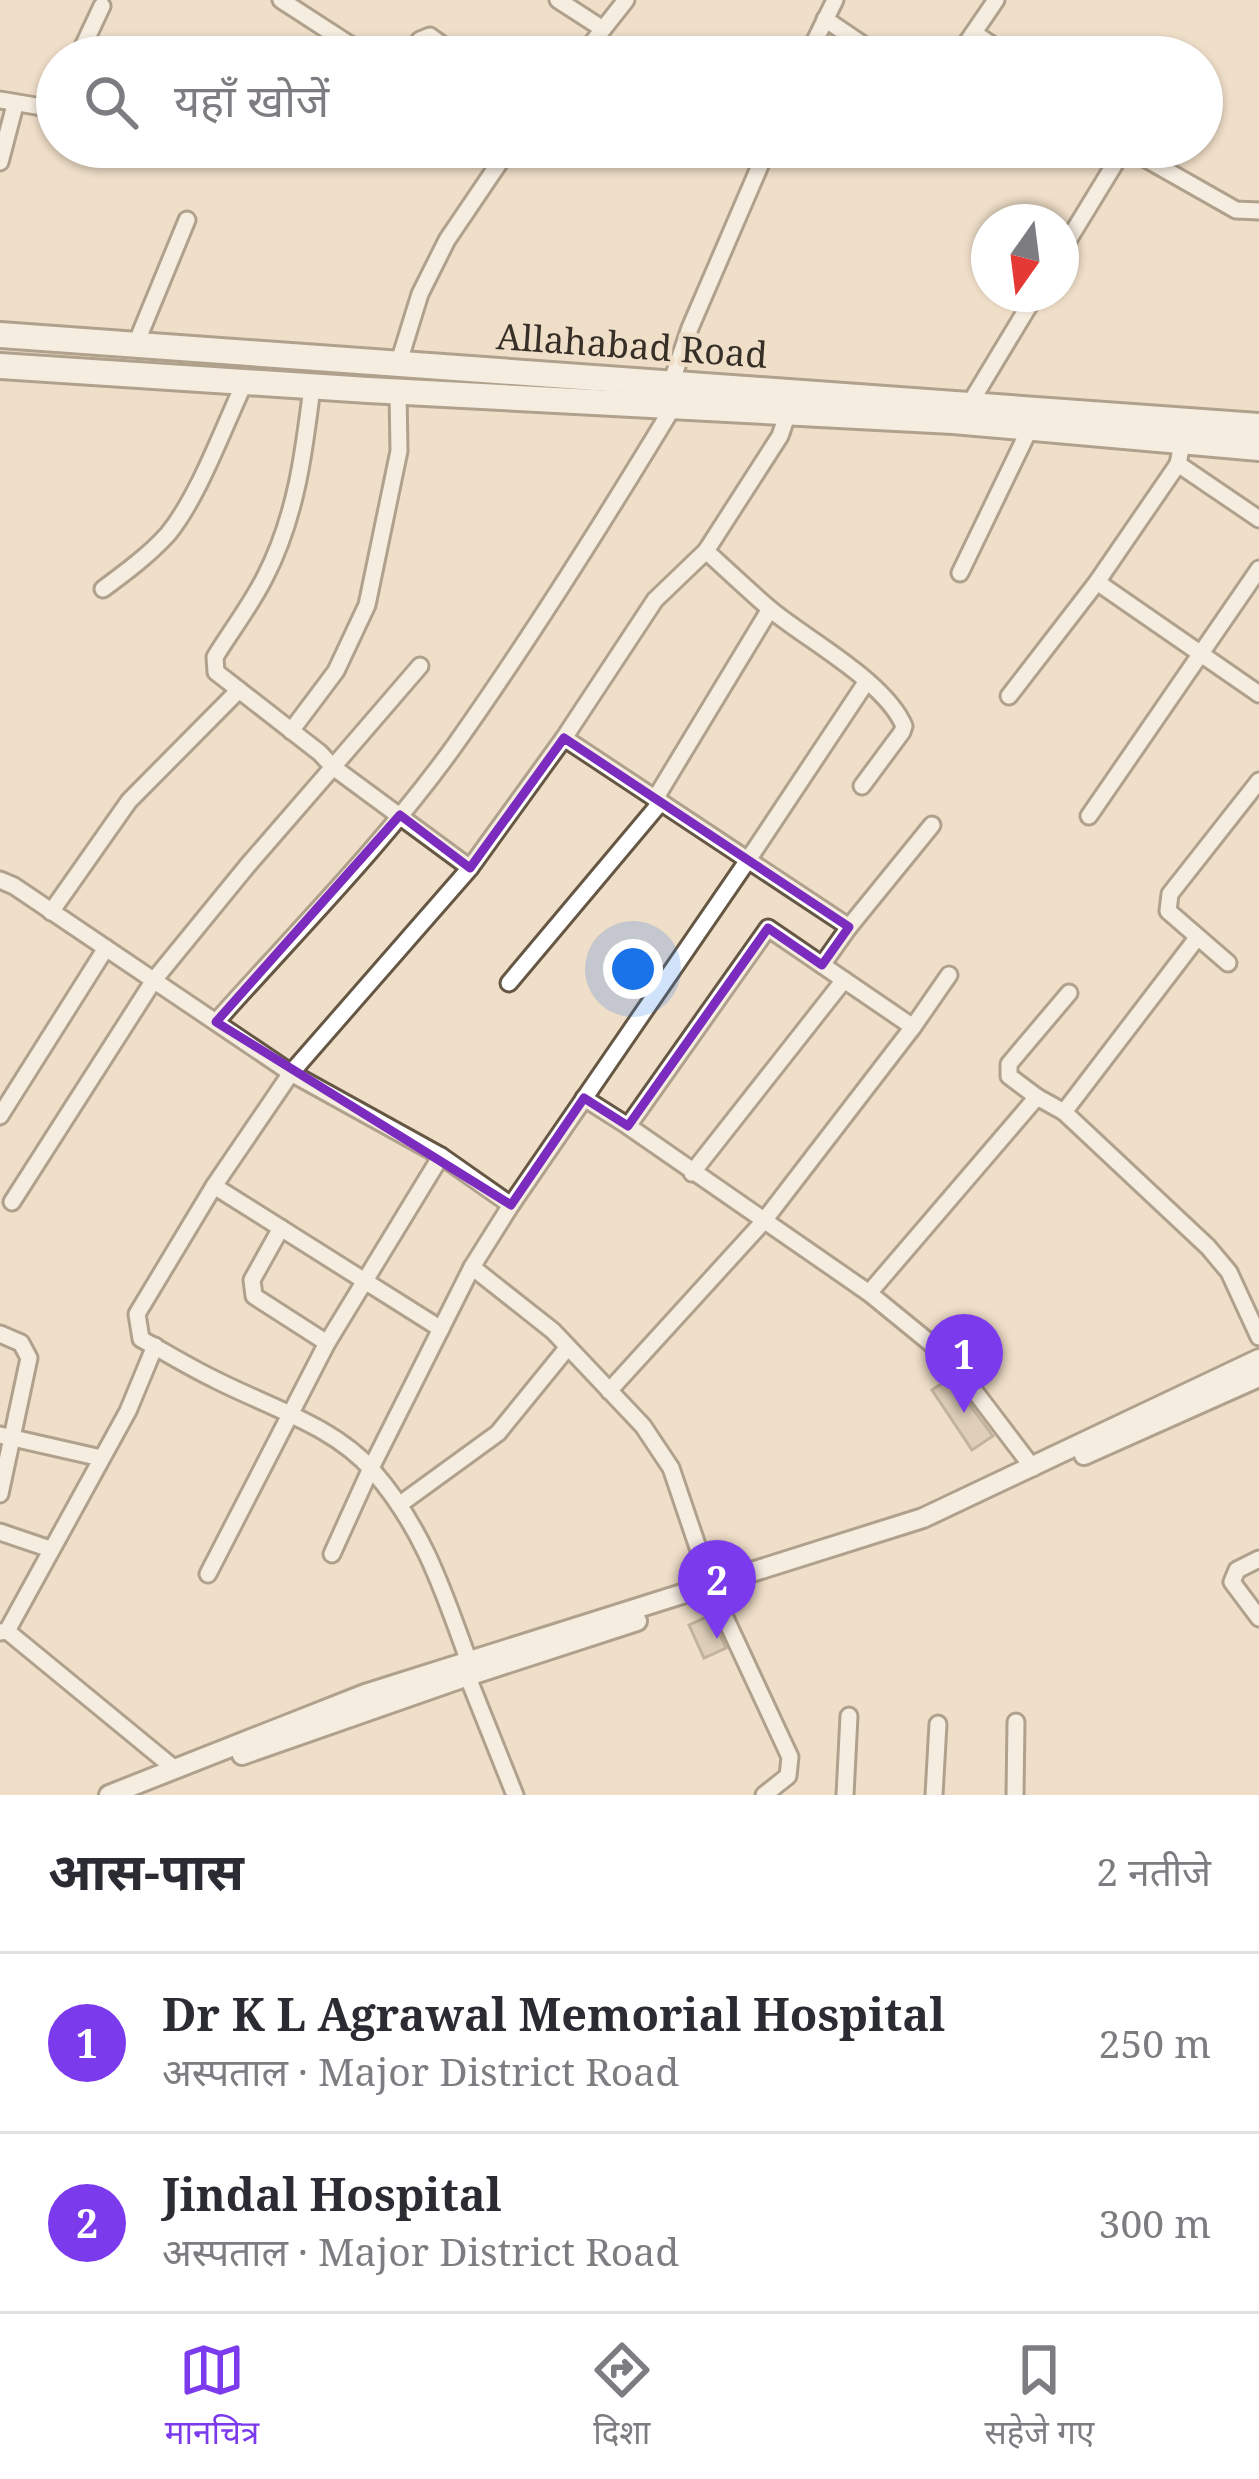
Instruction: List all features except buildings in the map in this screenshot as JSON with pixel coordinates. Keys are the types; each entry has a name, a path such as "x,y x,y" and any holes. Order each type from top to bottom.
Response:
{"main road":[{"name":"Allahabad Road","path":"0,335 398,365 669,399 969,405 1182,442 1259,426"},
{"path":"0,365 398,392 669,399"},
{"path":"791,403 1259,448"}],"street":[{"path":"281,0 337,36"},
{"path":"558,0 603,28"},
{"path":"597,36 626,0"},
{"path":"817,36 835,0"},
{"path":"972,36 996,0"},
{"path":"88,36 102,6"},
{"path":"825,19 850,36"},
{"path":"974,33 978,36"},
{"path":"0,162 7,102"},
{"path":"398,365 420,294 447,240 494,168"},
{"path":"216,1022 400,815 454,746 548,604 669,399 690,328 759,168"},
{"path":"1079,223 1112,168"},
{"path":"1161,168 1236,211 1259,212"},
{"path":"135,346 187,220"},
{"path":"969,405 1025,312"},
{"path":"103,589 167,534 188,505 245,382"},
{"path":"312,386 301,476 286,528 265,578 215,657 216,672 333,767 470,868"},
{"path":"291,731 336,671 367,605 399,451 398,392"},
{"path":"515,1795 431,1557 371,1468 339,1442 291,1415 141,1339 137,1314 214,1186 291,1073 470,868 656,600 706,551 781,436 791,403"},
{"path":"960,573 1030,428"},
{"path":"1010,696 1097,582 1182,442 1259,519"},
{"path":"706,551 770,609 867,681 901,717 904,726 862,786"},
{"path":"1089,815 1259,569"},
{"path":"1097,582 1259,694"},
{"path":"509,983 658,800 770,609"},
{"path":"12,1202 154,980 420,666"},
{"path":"332,1554 472,1268 867,681"},
{"path":"51,911 129,802 239,690"},
{"path":"564,738 849,927"},
{"path":"1228,963 1168,911 1167,902 1259,781"},
{"path":"1243,801 1259,812"},
{"path":"822,964 932,825"},
{"path":"0,880 291,1073 441,1156 511,1205"},
{"path":"628,1126 768,928 913,1027"},
{"path":"1064,1112 1197,938"},
{"path":"0,1116 106,948"},
{"path":"610,1391 764,1222 949,975"},
{"path":"692,1173 844,980"},
{"path":"1069,993 1009,1064 1009,1076 1064,1112 1208,1247 1228,1272 1259,1337"},
{"path":"868,1293 1037,1097"},
{"path":"584,1098 868,1293 951,1360 1034,1468"},
{"path":"208,1574 327,1343 441,1156"},
{"path":"214,1186 441,1329"},
{"path":"281,1228 252,1280 254,1296 327,1343"},
{"path":"472,1268 554,1331 644,1426 671,1468 713,1591 790,1757 788,1776 764,1795"},
{"path":"0,1334 21,1343 29,1358 6,1437 0,1495"},
{"path":"155,1346 128,1411 4,1631 175,1769"},
{"path":"399,1505 498,1433 568,1347"},
{"path":"713,1591 923,1518 1259,1358"},
{"path":"110,1795 364,1694 942,1518 1259,1378"},
{"path":"6,1437 101,1458"},
{"path":"0,1532 50,1549"},
{"path":"1259,1559 1237,1570 1232,1582 1259,1618"},
{"path":"143,1795 466,1666"},
{"path":"845,1795 849,1716"},
{"path":"1015,1795 1016,1722"},
{"path":"934,1795 938,1724"}],"highlighted area":[{"path":"564,738 849,927 822,965 768,928 628,1126 584,1098 511,1205 216,1022 400,815 470,868"}],"place":[{"name":"Dr K L Agrawal Memorial Hospital","path":"964,1413"},
{"name":"Jindal Hospital","path":"717,1639"}]}
